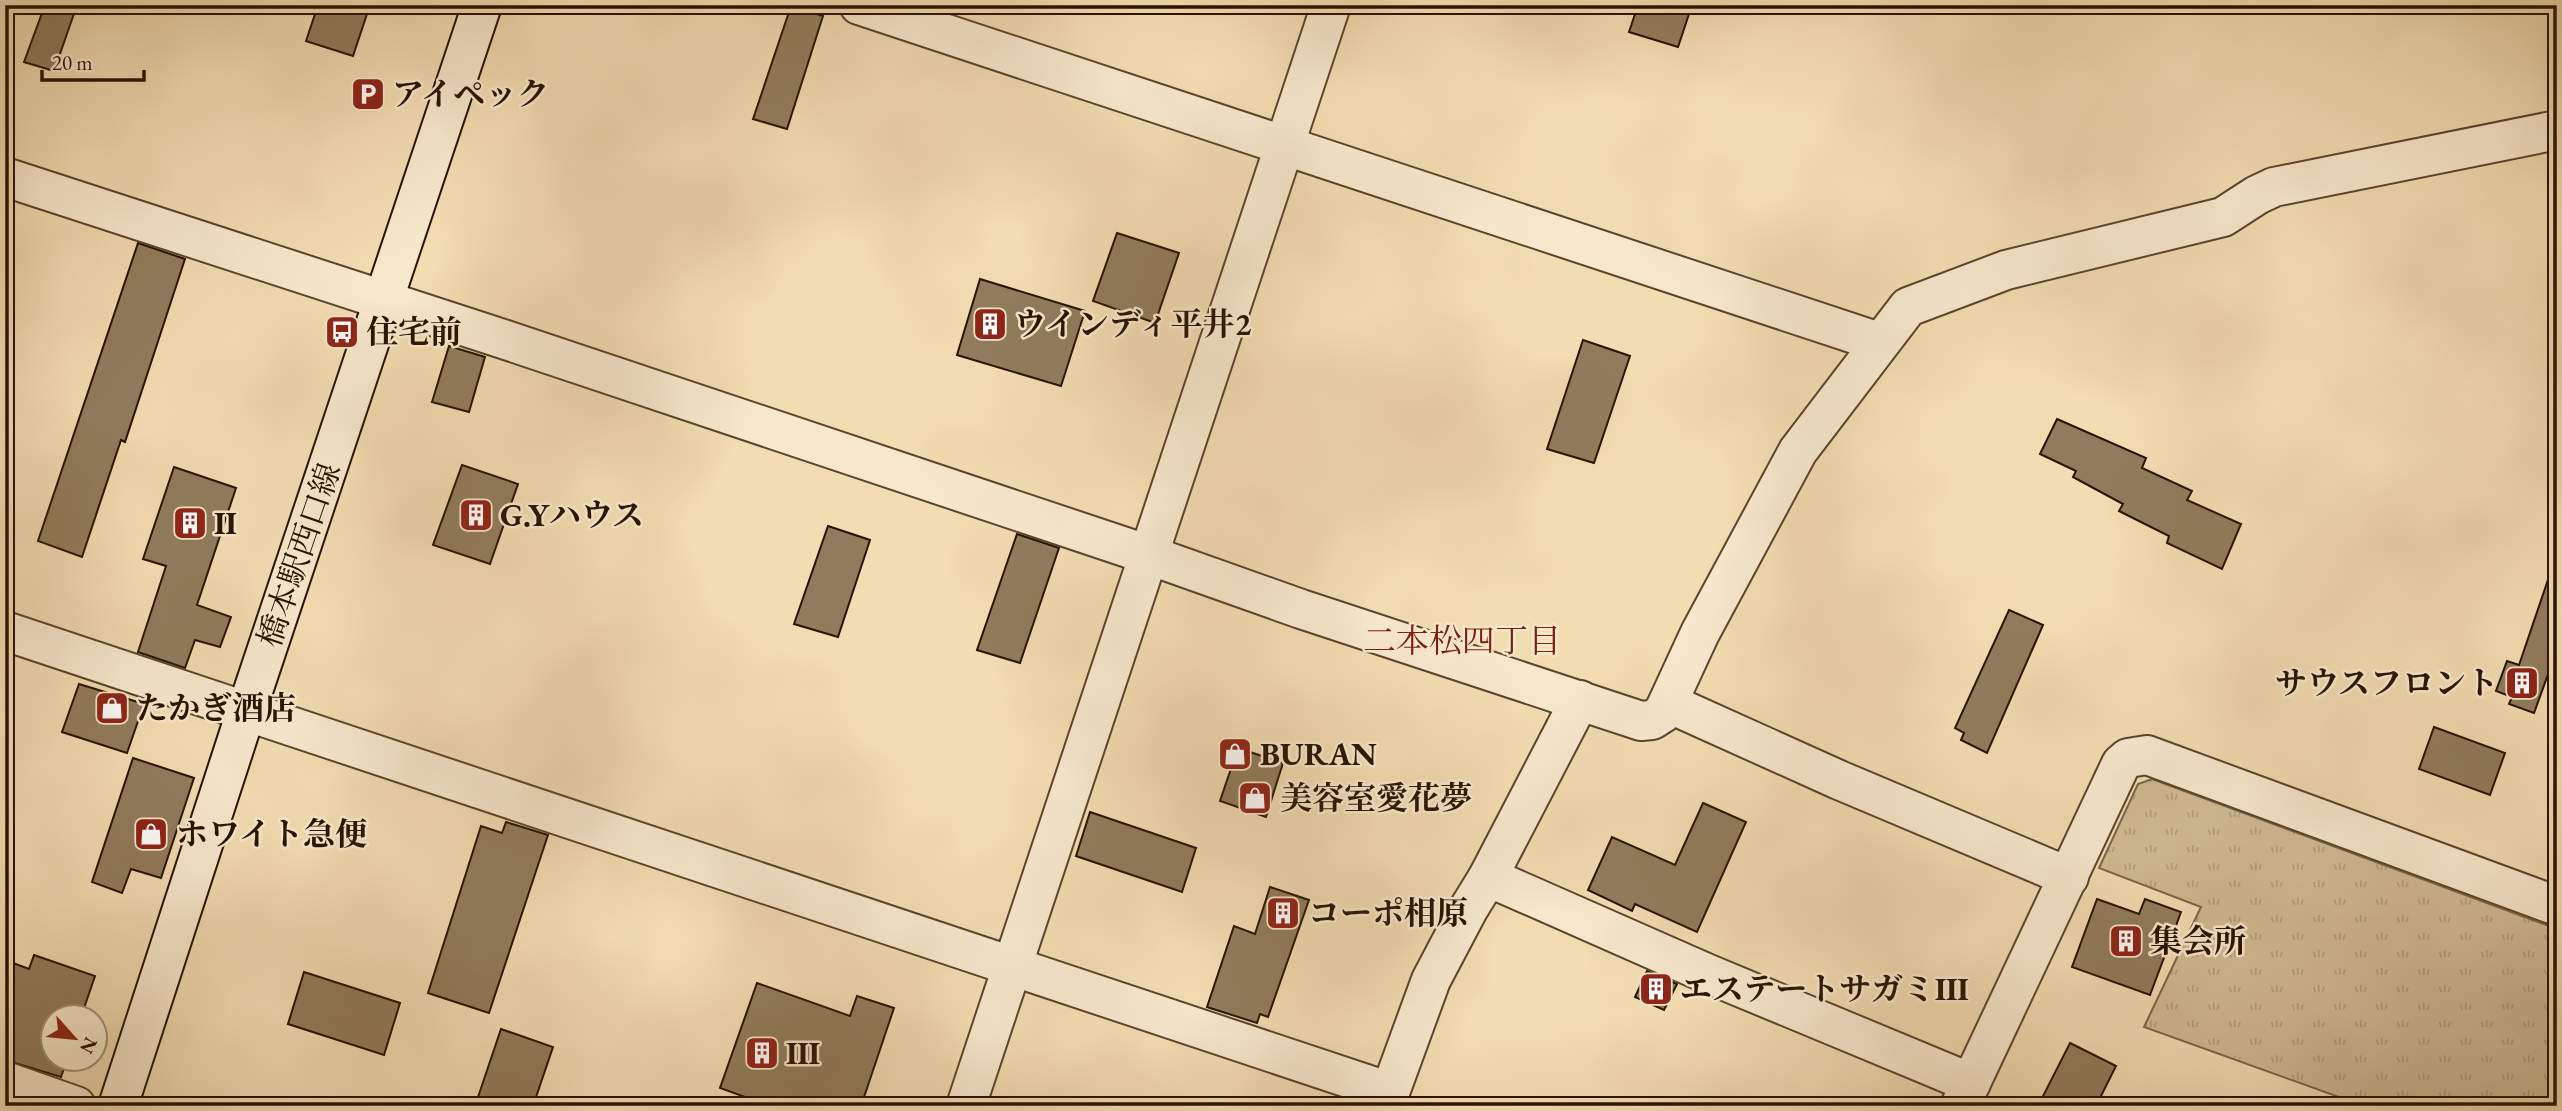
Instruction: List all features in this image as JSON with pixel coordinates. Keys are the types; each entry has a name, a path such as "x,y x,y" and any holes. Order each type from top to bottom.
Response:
{"street":[{"name":"橋本駅西口線","path":"118,1106 246,712 482,5"},
{"path":"859,5 1879,342"},
{"path":"967,1106 1331,5"},
{"path":"5,177 503,339 1640,721 1652,720 1663,713 1700,633 1797,451 1908,307 2006,270 2223,217 2257,195 2284,185 2557,130"},
{"path":"5,631 1013,966 1388,1099 1431,980 1580,700"},
{"path":"1668,703 1839,780 2069,877"},
{"path":"1488,877 1965,1094 2121,764 2137,755 2147,755 2557,906"},
{"path":"5,1081 76,1106"}],"green space":[{"path":"2152,779 2557,929 2557,1106 2364,1106 2144,1027 2201,907 2099,868 2138,784"}],"building":[{"path":"45,5 77,5 54,71 24,62"},
{"path":"318,5 370,5 353,56 306,41"},
{"path":"1638,5 1692,5 1678,47 1629,32"},
{"path":"791,6 823,16 787,129 753,119"},
{"path":"1117,233 1179,253 1155,323 1093,301"},
{"path":"138,243 185,259 125,442 121,440 82,557 38,541"},
{"path":"980,279 1085,311 1061,386 957,355"},
{"path":"1583,340 1630,356 1594,463 1547,449"},
{"path":"449,346 485,357 469,412 432,402"},
{"path":"2057,419 2146,458 2142,468 2192,491 2187,500 2241,524 2222,569 2167,543 2169,536 2119,511 2123,504 2073,477 2076,471 2040,454"},
{"name":"G.Yハウス","path":"462,465 518,484 490,564 433,545"},
{"path":"174,467 236,488 197,605 231,617 220,647 195,640 185,668 138,652 166,566 143,559"},
{"path":"828,526 870,540 838,637 794,624"},
{"path":"1017,534 1059,548 1020,663 977,650"},
{"path":"2552,568 2557,569 2557,672 2550,669 2534,713 2509,704 2512,697 2496,691 2507,661 2519,665"},
{"path":"2009,610 2043,625 1987,753 1961,740 1964,733 1955,728"},
{"path":"79,684 144,704 127,753 62,732"},
{"path":"2434,727 2505,753 2490,795 2419,769"},
{"path":"1238,748 1283,763 1266,817 1220,801"},
{"path":"133,758 194,778 161,878 131,869 122,893 92,882"},
{"path":"1703,803 1746,822 1697,932 1635,904 1632,911 1588,890 1612,837 1675,865"},
{"path":"1090,812 1196,848 1182,892 1076,856"},
{"path":"506,822 548,835 489,1013 428,993 481,826 502,833"},
{"path":"1270,887 1309,900 1268,1017 1260,1014 1257,1023 1207,1007 1234,926 1255,934"},
{"name":"集会所","path":"2097,899 2139,914 2145,899 2181,912 2150,995 2072,967"},
{"path":"34,955 95,976 86,1002 38,1002 38,1070 5,1060 5,960 29,969"},
{"name":"エステートサガミⅢ","path":"1647,971 1677,984 1664,1010 1635,997"},
{"path":"304,972 400,1003 384,1055 288,1024"},
{"path":"757,983 850,1016 857,996 894,1008 861,1106 770,1106 720,1088"},
{"path":"501,1029 553,1047 533,1106 495,1106 477,1100"},
{"path":"2070,1043 2116,1066 2096,1106 2038,1106"},
{"path":"45,1072 63,1072 61,1077"}],"place":[{"name":"アイペック","path":"368,94"},
{"name":"ウインディ平井2","path":"990,324"},
{"name":"住宅前","path":"342,332"},
{"name":"G.Yハウス","path":"476,515"},
{"name":"Ⅱ","path":"190,523"},
{"name":"サウスフロント","path":"2522,683"},
{"name":"たかぎ酒店","path":"112,708"},
{"name":"BURAN","path":"1235,754"},
{"name":"美容室愛花夢","path":"1255,798"},
{"name":"ホワイト急便","path":"151,834"},
{"name":"コーポ相原","path":"1283,913"},
{"name":"集会所","path":"2126,941"},
{"name":"エステートサガミⅢ","path":"1656,989"},
{"name":"Ⅲ","path":"762,1053"}],"district":[{"name":"二本松四丁目","path":"1462,640"}]}
